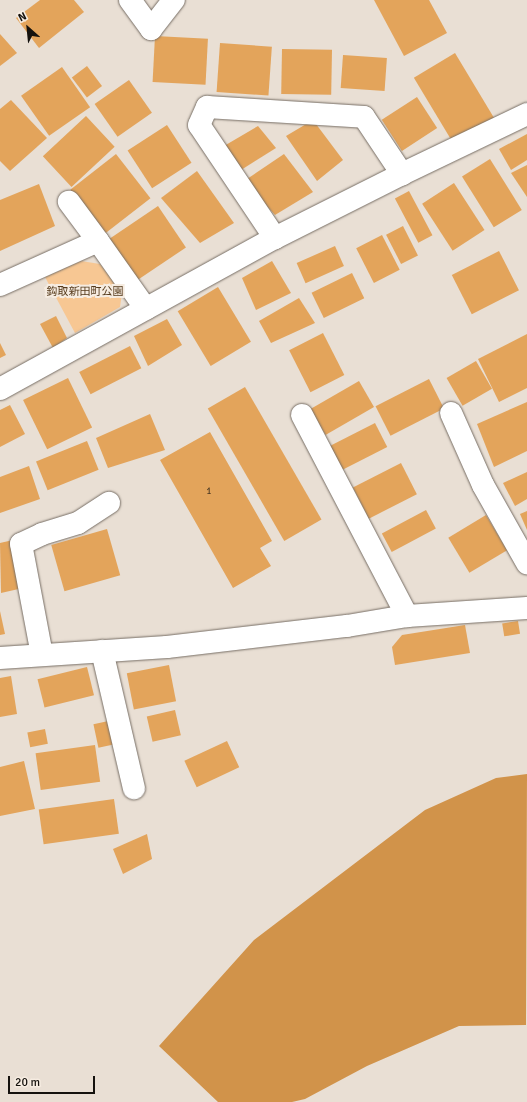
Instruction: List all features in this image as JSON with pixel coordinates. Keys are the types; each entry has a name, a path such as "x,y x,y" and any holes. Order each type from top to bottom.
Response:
{"street":[{"path":"130,0 152,29 174,0"},
{"path":"275,238 198,125 207,107 364,116 402,174"},
{"path":"0,389 275,238 402,174 527,114"},
{"path":"69,202 146,309"},
{"path":"0,285 98,241"},
{"path":"451,413 483,485 527,563"},
{"path":"302,415 407,616"},
{"path":"42,655 21,544 42,534 78,523 109,503"},
{"path":"0,658 214,641 346,626 407,616 527,608"},
{"path":"102,651 134,788"}],"green space":[{"name":"鈎取新田町公園","path":"81,261 100,264 122,293 120,307 75,333 45,277"}],"shaded area":[{"path":"527,774 526,1025 459,1026 367,1066 305,1099 292,1102 218,1102 159,1046 254,940 425,810 496,778"}],"building":[{"path":"40,0 74,0 84,12 39,48 16,18"},
{"path":"374,0 429,0 447,33 404,56"},
{"path":"0,34 17,53 0,66"},
{"path":"155,36 208,39 206,85 153,82"},
{"path":"220,43 272,47 268,96 217,92"},
{"path":"282,49 332,50 331,95 281,94"},
{"path":"455,53 496,122 455,146 414,78"},
{"path":"343,55 387,58 385,91 341,88"},
{"path":"87,66 102,86 87,97 72,77"},
{"path":"62,67 90,107 49,136 21,96"},
{"path":"129,80 152,113 118,137 95,104"},
{"path":"417,97 437,128 402,151 382,120"},
{"path":"11,100 47,138 10,171 0,161 0,109"},
{"path":"86,116 115,147 71,187 43,156"},
{"path":"313,120 343,160 317,181 286,136"},
{"path":"167,125 192,163 152,188 128,151"},
{"path":"258,126 276,148 241,170 224,146"},
{"path":"527,134 527,160 511,170 499,149"},
{"path":"116,154 150,198 105,234 70,190"},
{"path":"284,154 313,192 275,215 244,181"},
{"path":"490,159 522,210 494,227 462,176"},
{"path":"527,165 527,197 511,173"},
{"path":"197,171 234,223 200,243 161,198"},
{"path":"454,183 484,230 453,251 422,204"},
{"path":"39,184 55,226 0,251 0,200"},
{"path":"409,191 432,235 418,243 395,199"},
{"path":"158,206 186,247 135,282 107,241"},
{"path":"403,226 418,255 401,264 386,235"},
{"path":"382,235 400,270 374,283 356,248"},
{"path":"335,246 344,266 306,283 297,263"},
{"path":"499,251 519,290 472,314 452,275"},
{"path":"272,261 291,293 256,310 242,278"},
{"path":"352,273 364,298 324,318 312,293"},
{"path":"218,287 251,342 211,366 178,311"},
{"path":"299,298 315,323 271,343 259,321"},
{"path":"56,316 67,338 53,348 40,324"},
{"path":"167,319 182,345 148,366 134,336"},
{"path":"323,333 344,375 310,392 289,350"},
{"path":"527,334 527,388 499,402 478,359"},
{"path":"0,343 6,355 0,358"},
{"path":"130,346 141,368 91,394 79,372"},
{"path":"476,361 492,389 463,406 447,378"},
{"path":"68,378 92,427 47,449 23,400"},
{"path":"429,379 444,408 391,436 376,406"},
{"path":"359,381 374,407 326,435 311,409"},
{"path":"245,387 322,520 284,541 208,408"},
{"path":"527,402 527,451 494,467 477,424"},
{"path":"10,405 25,434 0,447 0,410"},
{"path":"150,414 165,450 108,468 96,438"},
{"path":"375,423 387,447 339,472 327,448"},
{"path":"210,432 272,541 260,548 271,566 233,588 160,460"},
{"path":"87,441 99,470 48,490 36,462"},
{"path":"401,463 417,494 369,519 353,488"},
{"path":"29,466 40,499 0,513 0,477"},
{"path":"527,472 527,499 515,506 503,483"},
{"path":"426,510 436,529 392,552 382,533"},
{"path":"527,511 527,530 520,514"},
{"path":"486,515 507,550 469,573 448,538"},
{"path":"107,529 120,575 64,591 51,545"},
{"path":"13,540 23,588 1,593 0,543"},
{"path":"0,611 5,634 0,635"},
{"path":"518,621 520,634 504,636 502,624"},
{"path":"465,625 470,653 395,665 392,647 402,635"},
{"path":"169,665 176,701 134,710 127,673"},
{"path":"87,667 94,695 45,707 38,679"},
{"path":"11,676 17,714 0,717 0,678"},
{"path":"175,710 181,735 153,742 147,717"},
{"path":"113,720 118,743 98,748 93,724"},
{"path":"45,729 48,744 30,747 27,732"},
{"path":"227,741 239,767 197,787 184,761"},
{"path":"95,745 100,782 41,790 36,753"},
{"path":"24,761 35,809 0,816 0,767"},
{"path":"114,799 119,834 44,844 39,810"},
{"path":"147,834 152,859 123,874 113,849"}]}
